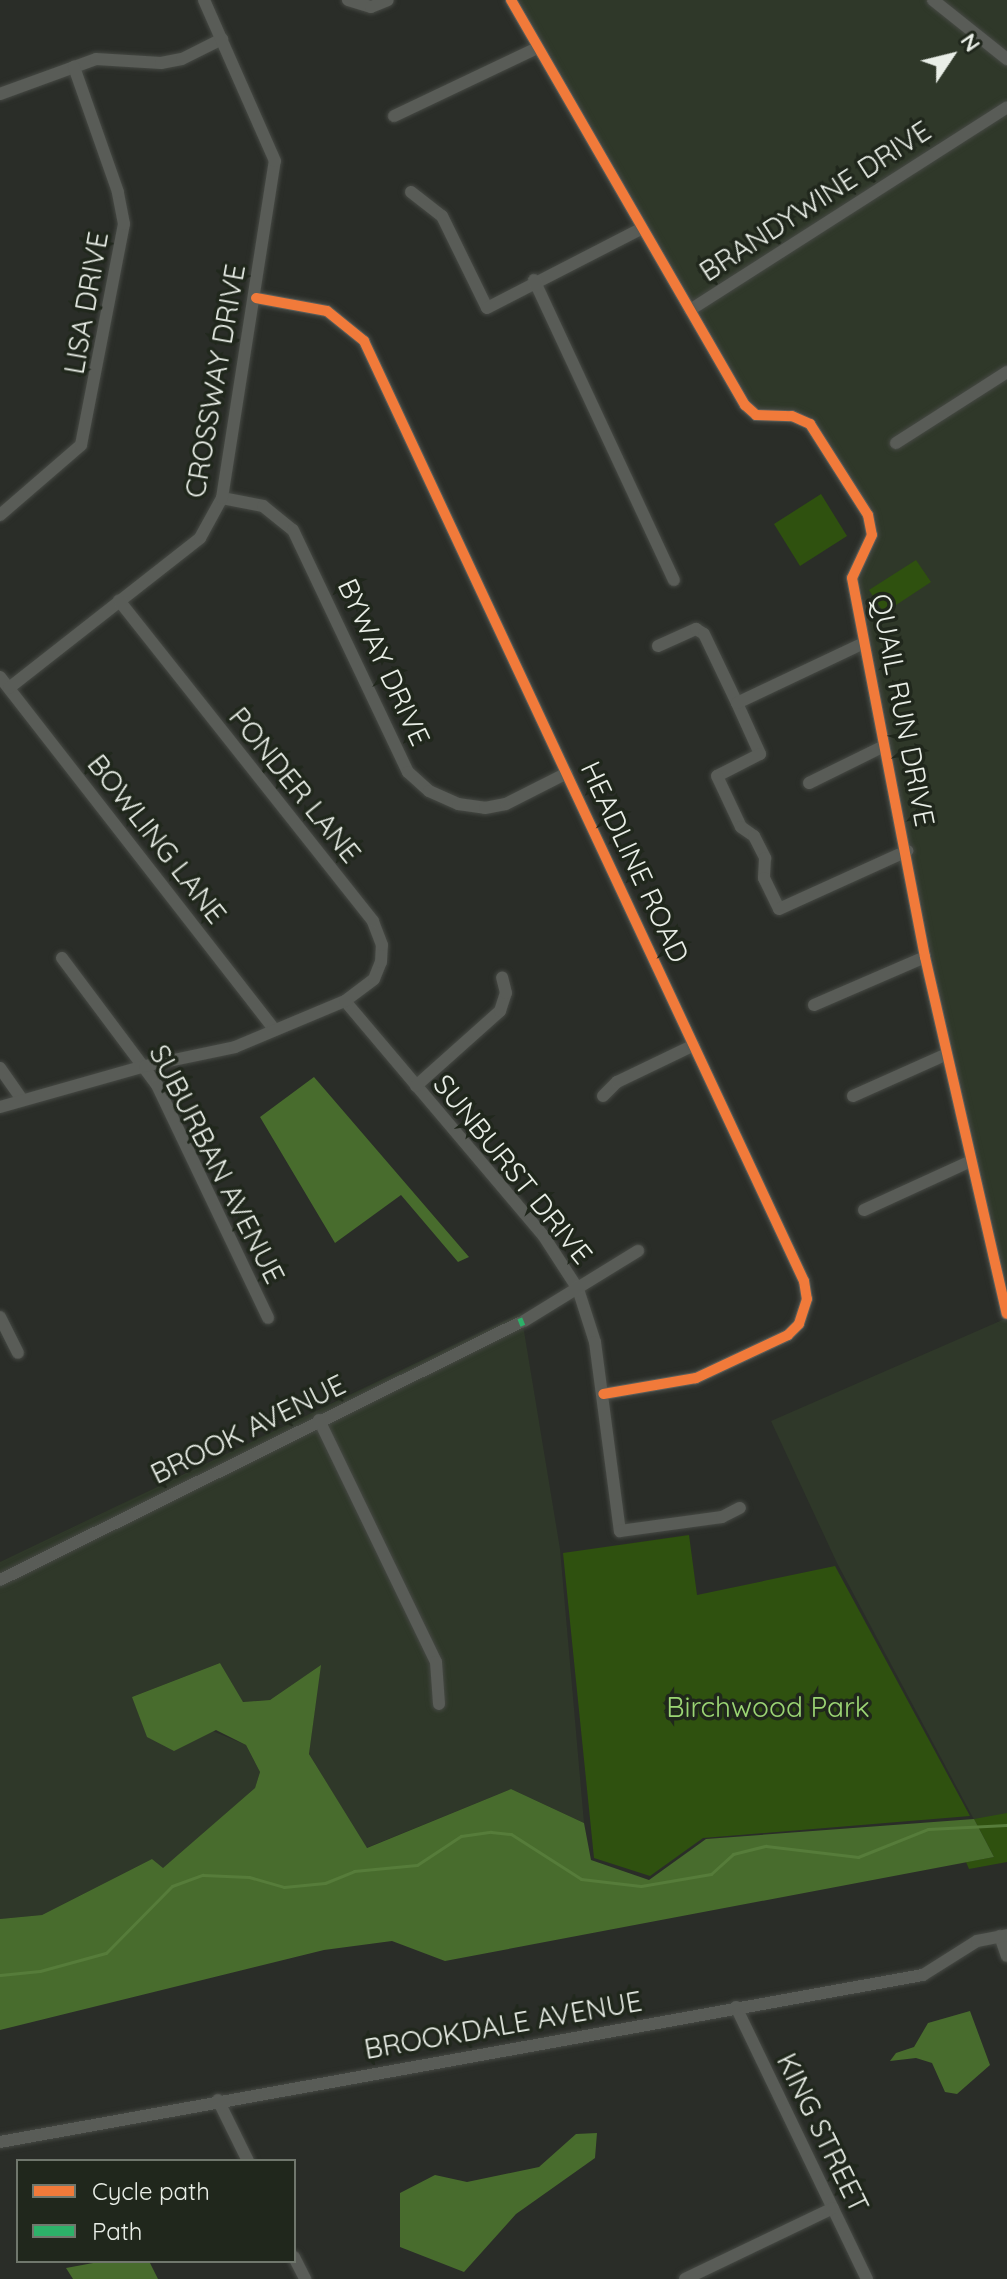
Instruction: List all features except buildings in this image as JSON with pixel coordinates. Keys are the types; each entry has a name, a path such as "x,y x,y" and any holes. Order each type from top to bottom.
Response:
{"street":[{"name":"CROSSWAY DRIVE","path":"9,688 200,538 222,498 256,298 275,161 204,0"},
{"path":"348,0 371,7 388,0"},
{"name":"QUAIL RUN DRIVE","path":"511,0 641,229 750,410 810,424 868,515 872,535 852,578 925,957 969,1162 1007,1314"},
{"path":"933,0 1007,59"},
{"path":"0,94 74,67 112,57 171,61 222,39"},
{"path":"394,116 537,48"},
{"name":"LISA DRIVE","path":"0,515 81,445 124,224 118,192 74,67"},
{"name":"BRANDYWINE DRIVE","path":"690,310 1007,107"},
{"path":"411,192 442,216 487,308 534,280 641,229"},
{"path":"534,280 674,580"},
{"name":"HEADLINE ROAD","path":"256,298 327,311 364,341 785,1236 807,1299 799,1324 788,1335 696,1378 603,1394"},
{"path":"896,443 1007,372"},
{"name":"BYWAY DRIVE","path":"222,498 263,506 293,530 408,772 429,791 458,804 485,808 506,804 567,773"},
{"name":"PONDER LANE","path":"0,1107 145,1066 235,1047 345,1001 374,979 381,962 382,945 373,921 119,601"},
{"path":"658,646 696,629 704,634 737,703 760,754 717,776 741,827 754,836 765,858 764,878 779,909 907,851"},
{"path":"737,703 864,643"},
{"name":"BOWLING LANE","path":"0,677 275,1030"},
{"path":"809,783 884,746"},
{"path":"814,1005 925,957"},
{"name":"SUBURBAN AVENUE","path":"62,958 145,1066 268,1318"},
{"path":"416,1086 500,1011 506,993 502,977"},
{"name":"SUNBURST DRIVE","path":"345,1001 543,1235 578,1289 595,1342 620,1531 722,1517 740,1508"},
{"path":"603,1096 617,1082 694,1045"},
{"path":"853,1096 947,1054"},
{"path":"0,1068 22,1100"},
{"path":"864,1210 969,1162"},
{"name":"BROOK AVENUE","path":"0,1580 522,1322 638,1251"},
{"path":"0,1317 18,1353"},
{"path":"319,1420 436,1662 439,1704"},
{"path":"1003,1935 1007,1956"},
{"name":"BROOKDALE AVENUE","path":"0,2142 218,2100 923,1975 977,1941 1003,1935"},
{"name":"KING STREET","path":"736,2007 867,2279"},
{"path":"218,2100 247,2159"},
{"path":"685,2279 833,2208"},
{"path":"296,2261 305,2279"}],"shaded area":[{"path":"511,0 1007,0 1007,1314 852,578 872,527 810,424 756,415"},
{"path":"521,1313 560,1549 584,1823 511,1789 366,1848 309,1754 320,1666 270,1700 242,1702 220,1663 132,1697 246,1745 260,1772 255,1788 163,1869 152,1859 42,1915 0,1919 0,1562"},
{"path":"1007,1318 1007,1855 994,1857 837,1563 771,1421"}],"green space":[{"path":"821,494 847,536 800,566 774,524"},
{"path":"916,560 931,582 884,613 869,590"},
{"path":"314,1077 469,1257 458,1262 401,1195 335,1243 260,1117"},
{"name":"Birchwood Park","path":"689,1535 697,1595 835,1566 970,1816 703,1838 650,1876 594,1858 563,1553"},
{"path":"220,1663 243,1702 270,1700 321,1665 309,1754 367,1848 511,1789 584,1823 591,1860 649,1880 706,1839 974,1819 994,1857 445,1961 392,1941 324,1950 0,2030 0,1919 42,1915 152,1859 163,1868 255,1788 260,1772 246,1745 216,1730 174,1751 147,1737 132,1697"},
{"path":"1007,1813 1007,1862 969,1869 966,1862 994,1857 974,1819"},
{"path":"970,2011 990,2065 957,2094 945,2092 932,2063 916,2058 890,2061 896,2053 914,2047 928,2023"},
{"path":"597,2133 595,2158 516,2214 464,2272 400,2247 400,2193 435,2175 467,2182 539,2167 576,2134"},
{"path":"93,2263 150,2263 158,2279 73,2279 66,2268"}],"waterway":[{"path":"0,1975 40,1971 106,1953 172,1886 203,1875 249,1877 284,1887 325,1883 354,1871 417,1865 461,1836 491,1832 511,1834 581,1879 641,1886 711,1874 733,1854 766,1846 858,1857 928,1829 1007,1825"}],"marked path":[{"path":"519,1323 524,1321"}],"cycle path":[{"path":"511,0 745,405 756,415 792,416 810,424 868,515 872,535 852,578 925,957 1007,1314"},
{"path":"256,298 327,311 364,341 804,1281 807,1299 799,1324 788,1335 696,1378 603,1394"}]}
